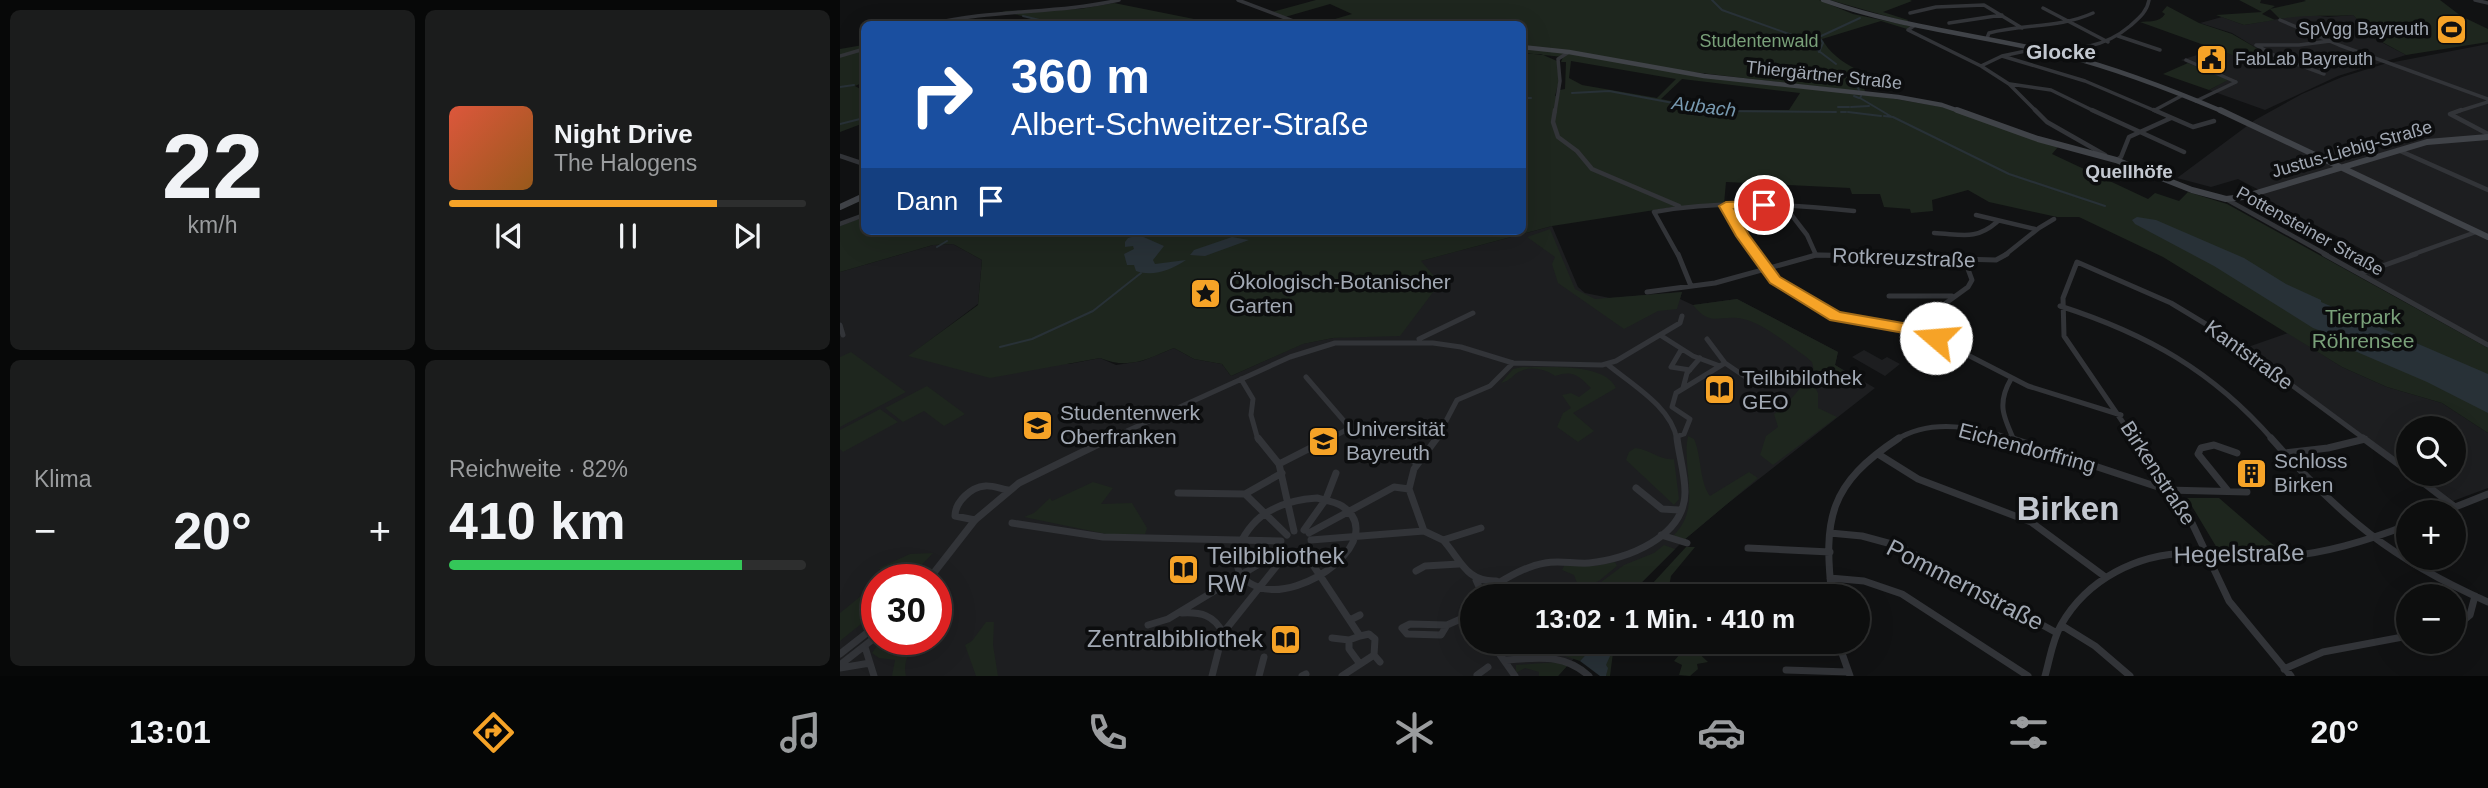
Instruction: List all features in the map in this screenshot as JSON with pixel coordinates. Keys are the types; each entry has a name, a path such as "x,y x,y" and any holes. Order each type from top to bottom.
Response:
{"main road":[{"path":"1823,0 1915,25 2062,54 2126,73 2233,117 2488,237"},
{"name":"Thiergärtner Straße","path":"1526,47 1569,52 1704,76 1861,93 1953,107 2038,138 2116,160"},
{"name":"Justus-Liebig-Straße","path":"2226,199 2245,196 2432,141 2488,136"},
{"name":"Pottensteiner Straße","path":"2116,160 2167,183 2226,199"},
{"path":"2328,161 2353,164 2353,170 2362,177"},
{"path":"840,207 861,197"}],"street":[{"path":"946,21 990,12 1080,8 1119,0"},
{"path":"1238,0 1293,21"},
{"path":"1981,65 2002,56 2040,49 2091,49 2118,36 2145,12 2150,4 2149,0"},
{"path":"2475,0 2488,3"},
{"path":"1910,13 1929,8 1984,5 2022,27"},
{"path":"2043,8 2108,41"},
{"path":"1987,38 1989,33 1995,31 2070,23 2092,13"},
{"path":"1950,23 2002,15"},
{"path":"2280,20 2488,101"},
{"name":"Pottensteiner Straße","path":"1915,25 1909,30 1981,65 2009,84 2047,122 2116,160"},
{"path":"2118,36 2160,50"},
{"path":"2323,74 2277,57 2256,45 2299,45 2330,41"},
{"path":"840,56 861,50"},
{"path":"2062,54 2070,50"},
{"path":"1569,52 1558,59 1560,72 1553,122 1561,139 1577,151 1585,163 1623,184 1681,207"},
{"path":"2002,56 2085,81 2196,127 2214,121"},
{"path":"2186,60 2236,82 2196,101"},
{"path":"2009,84 2028,84 2051,90 2136,132 2184,152"},
{"path":"2155,110 2183,95"},
{"path":"2488,101 2450,114 2488,136"},
{"path":"2116,160 2120,159 2129,137 2171,118"},
{"path":"2398,150 2488,190"},
{"path":"840,156 861,163"},
{"name":"Pottensteiner Straße","path":"2226,199 2488,345"},
{"path":"1691,286 1677,252 1653,214 1657,211 1681,207 1783,204 1854,211"},
{"path":"1783,204 1807,235 1816,255"},
{"path":"1726,206 1766,269 1787,289 1836,316 1925,333 2011,379 2054,396 2120,415"},
{"name":"Rotkreuzstraße","path":"1976,215 2035,229"},
{"path":"840,224 861,216"},
{"path":"2035,229 2054,219"},
{"name":"Rotkreuzstraße","path":"1934,233 1977,235 1984,233 1997,222"},
{"name":"Rotkreuzstraße","path":"1647,292 1691,286 1816,255 1996,260 2011,254 2035,229"},
{"path":"2360,274 2476,232"},
{"path":"1925,333 1952,296 1968,287 1972,280 1965,261"},
{"name":"Birkenstraße","path":"2077,262 2066,279 2060,306 2064,336 2191,521 2229,601 2291,676"},
{"name":"Kantstraße","path":"2077,262 2194,316 2396,462"},
{"path":"1889,296 1952,296"},
{"path":"2060,306 2119,327 2207,376 2230,395 2322,495 2373,539 2412,567 2488,602"},
{"path":"1419,339 1473,313"},
{"path":"938,564 975,520 1008,490 1068,457 1309,351 1335,343 1364,341 1433,343 1461,347 1513,363 1607,364 1680,323 1682,316"},
{"path":"840,324 843,335"},
{"path":"1660,335 1681,350 1692,350 1700,358 1726,364"},
{"path":"1707,339 1726,364 1747,378"},
{"path":"1681,350 1672,368 1689,373 1697,380"},
{"path":"1684,388 1689,373 1700,358"},
{"path":"1424,531 1409,489 1410,477 1416,463 1444,428 1457,400 1490,386 1513,363"},
{"path":"1607,364 1664,412 1678,436 1684,505 1679,510 1662,509 1636,488"},
{"path":"1678,436 1684,434 1690,419 1672,407 1676,393 1726,364"},
{"path":"1279,464 1350,428 1306,377"},
{"path":"1241,379 1253,399 1251,415 1259,443 1279,464 1282,473 1287,503 1287,536"},
{"path":"2011,379 2001,394 2000,402 2001,415 2014,440"},
{"name":"Eichendorffring","path":"1831,584 1830,533 1834,505 1846,484 1897,439 1922,428 1963,428 2014,440 2170,490 2247,492"},
{"path":"2284,453 2328,448 2365,439"},
{"path":"2228,491 2201,460 2199,451 2204,446 2213,445 2237,453"},
{"path":"1388,451 1416,463"},
{"path":"1878,454 1930,484 2031,522 2104,576"},
{"path":"1178,493 1245,494 1282,473"},
{"path":"1308,535 1336,473"},
{"path":"1308,535 1410,477"},
{"path":"975,520 955,516 954,510 960,501 985,486 1008,490"},
{"name":"Kantstraße","path":"2427,486 2446,500"},
{"path":"1394,487 1409,489"},
{"path":"1245,494 1287,536"},
{"path":"2466,503 2488,494"},
{"path":"1326,499 1339,504 1349,512 1354,524 1354,538 1341,562 1321,578 1289,590 1261,588 1241,576 1236,558 1240,540 1264,514 1287,503 1326,499"},
{"path":"1308,535 1354,538 1424,531 1443,540 1455,554 1459,564 1476,580 1487,583 1547,562 1590,563 1638,551 1672,527 1681,514 1679,510"},
{"path":"1012,523 1103,537 1240,540 1287,536"},
{"path":"1443,540 1481,528"},
{"name":"Hegelstraße","path":"2045,676 2059,629 2084,596 2104,576 2121,566 2152,556 2207,553 2258,558 2332,552 2396,530"},
{"name":"Pommernstraße","path":"1830,533 1862,536 1899,546 2095,646 2130,676"},
{"path":"1661,535 1687,543"},
{"path":"1748,548 1830,552"},
{"path":"1303,550 1360,636"},
{"path":"1149,625 1179,613 1284,552 1261,588 1223,633 1212,676"},
{"path":"1416,571 1425,566 1459,564"},
{"path":"1830,578 1864,581 1902,594 2028,676"},
{"path":"1476,580 1477,584"},
{"path":"1495,584 1499,581"},
{"path":"2466,618 2470,615 2475,596"},
{"path":"1179,613 1209,614 1219,622 1223,633"},
{"path":"1350,620 1360,615"},
{"path":"1447,625 1441,635 1407,634 1402,628 1410,624 1447,625 1460,619"},
{"path":"1332,638 1349,640 1369,634 1375,639 1377,658 1360,664 1342,676"},
{"path":"2284,669 2323,652 2396,638"},
{"path":"1349,640 1349,649 1360,664"},
{"path":"840,654 860,645"},
{"path":"860,645 874,676"},
{"path":"840,666 860,645"},
{"path":"1500,654 1515,676"},
{"path":"1548,654 1549,658"},
{"path":"1786,670 1849,674 1842,654"},
{"path":"1259,676 1264,657"},
{"path":"1503,658 1570,660 1589,676"},
{"path":"840,666 870,663"},
{"path":"1477,675 1488,667"}],"shaded area":[{"path":"2306,14 2328,17 2353,15 2365,26 2360,31 2406,55 2338,76 2265,110 2209,90 2227,80 2181,60 2216,49 2254,63 2271,57 2232,33 2200,23 2222,17 2244,25"},
{"path":"2488,44 2488,348 2354,273 2384,261 2281,207 2270,210 2247,197 2263,192 2238,179 2211,187 2177,178 2255,120 2302,94 2342,77 2384,64"},
{"path":"2137,217 2156,220 2244,258 2321,302 2488,374 2488,413 2427,382 2336,343 2329,334 2313,328 2214,266 2135,224 2132,220"},
{"name":"Universität Bayreuth","path":"1552,226 1578,287 1585,293 1610,298 1682,292 1680,299 1693,305 1737,299 1838,352 1835,365 1875,388 1727,504 1684,540 1640,584 1460,584 1460,654 1578,654 1558,676 840,676 840,272 933,245 953,244 982,260 978,304 909,356 1069,364 1100,358 1116,365 1142,361 1174,348 1194,359 1222,364 1231,376 1302,344 1365,335 1420,261"},
{"path":"1139,235 1164,246 1153,260 1155,264 1186,260 1162,272 1136,271 1134,265 1127,265 1124,254 1134,249 1133,246 1125,247 1125,242 1128,238"},
{"path":"1232,237 1249,240 1205,256 1190,255 1194,250"},
{"path":"2288,333 2342,367 2387,387 2442,403 2462,416 2396,416 2396,459 2245,348"},
{"path":"1864,350 1882,360 1887,357 1900,364 1885,376 1852,357"},
{"path":"2466,419 2488,433 2488,488 2452,500 2433,486 2466,486"},
{"path":"1587,654 1610,656 1606,665 1606,676 1600,676 1580,661"}],"green space":[{"name":"Studentenwald","path":"1316,0 1819,0 1853,14 1910,26 1907,29 1881,21 1822,39 1836,56 1855,69 1898,81 1894,85 1863,83 1865,92 1684,71 1526,45 1526,21 1328,21 1352,14 1330,4 1285,17 1272,12"},
{"path":"1830,0 1912,1 1883,12 1908,20 1907,22"},
{"path":"2239,0 2261,0 2260,3 2275,6 2262,14 2275,20 2244,25 2216,15 2262,12"},
{"path":"2304,0 2440,0 2461,16 2488,29 2488,42 2406,55 2360,30 2364,26 2353,15 2280,19 2270,9 2306,1"},
{"path":"1114,3 1200,21 1041,21 1002,11 1080,9"},
{"path":"2167,6 2199,23 2232,34 2272,57 2254,63 2140,22 2160,19"},
{"path":"861,45 861,83 855,86 861,89 861,124 840,132 840,49"},
{"name":"Tierpark Röhrensee","path":"1526,48 1571,54 1682,73 1873,95 1953,109 2058,147 2052,154 2148,199 2155,193 2179,201 2188,192 2227,204 2488,348 2488,433 2466,416 2442,403 2387,387 2342,367 2163,257 2079,217 2057,217 1989,202 1968,190 1932,200 1933,211 1911,213 1910,209 1884,207 1880,194 1852,194 1850,188 1726,182 1724,204 1674,207 1552,226 1526,233 1526,54 1533,54 1526,53","holes":["1543,55 1563,57 1561,62 1566,62 1565,89 1555,96 1559,81 1557,61","1571,61 1676,79 1657,98 1582,85 1569,78","1682,79 1800,93 1789,110 1716,110 1661,99"]},
{"path":"2188,63 2228,80 2209,90 2163,74"},
{"path":"861,218 861,235 1518,235 1421,261 1440,283 1400,336 1333,338 1303,344 1231,376 1222,364 1194,359 1174,348 1138,362 1120,363 1100,358 990,378 908,356 978,305 982,260 953,244 933,245 840,272 840,226"},
{"path":"1550,229 1575,289 1595,299 1682,292 1677,309 1658,311 1624,329 1558,283 1552,264 1555,257 1527,237"},
{"path":"1737,299 1838,352 1835,365 1843,370 1837,377 1822,376 1814,371 1812,362 1805,356 1758,324 1743,319 1711,318 1699,312 1693,305"},
{"path":"851,352 906,392 840,427 840,357"},
{"path":"1522,367 1588,370 1610,380 1616,388 1573,413 1594,431 1578,442 1557,427 1563,413 1571,408 1562,395 1571,393 1579,397 1591,388 1582,380 1571,374 1555,376 1543,370 1525,369 1501,383 1513,369"},
{"path":"1807,380 1811,380 1818,393 1818,408 1837,417 1773,465 1760,455 1766,436 1778,427 1774,414 1785,406"},
{"path":"927,386 965,414 944,426 924,411 903,422 885,408"},
{"path":"880,409 898,422 843,452 840,449 840,430"},
{"path":"1688,436 1694,439 1704,483 1710,496 1749,472 1758,478 1684,540 1673,536 1682,525 1689,501"},
{"path":"1635,448 1674,459 1679,499 1674,505 1626,460 1629,452"},
{"path":"1093,482 1113,488 1101,504 1132,503 1147,528 1145,534 1106,534 1024,517 1034,513 1050,498 1052,501"},
{"path":"2187,498 2219,498 2278,549 2217,548"},
{"path":"1664,545 1675,549 1640,584 1598,584 1624,565 1654,553"},
{"path":"1686,547 1695,547 1671,576 1669,584 1652,584"},
{"path":"933,553 922,564 888,564 910,554"},
{"path":"1615,562 1617,566 1593,584 1577,584 1574,575 1562,570 1565,564 1595,566"},
{"path":"861,596 861,624 840,641 840,613"},
{"path":"986,622 994,622 993,645 998,676 976,676 965,645 972,641"},
{"path":"1561,654 1587,654 1580,661"},
{"path":"1601,654 1613,654 1610,676 1606,676"},
{"path":"1680,654 1700,654 1708,662 1697,664 1698,669 1690,676 1679,675 1682,665 1674,661"},
{"path":"875,655 909,655 906,676 892,676 895,660"},
{"path":"1557,662 1568,665 1558,676 1539,676 1539,672 1525,668 1516,673 1516,665"}],"waterway":[{"path":"1712,0 1722,10 1803,39 1819,51"},
{"path":"1023,16 1044,21"},
{"path":"1819,51 1823,43 1819,37 1860,18"},
{"path":"1819,51 1836,64"},
{"path":"1855,83 1859,90"},
{"path":"840,87 854,85"},
{"name":"Aubach","path":"1572,93 1609,91 1716,111 1836,112"},
{"path":"1854,96 1859,98"},
{"path":"1861,96 1860,98 1892,117"},
{"name":"Aubach","path":"1526,98 1531,98"},
{"path":"1851,107 1869,106"},
{"path":"1838,107 1849,107"},
{"name":"Aubach","path":"1841,112 1846,112"},
{"name":"Aubach","path":"1848,112 1881,116"},
{"name":"Aubach","path":"1884,116 1892,117"},
{"name":"Aubach","path":"1892,117 2009,174 2105,206"},
{"name":"Aubach","path":"840,124 861,119"},
{"path":"937,247 947,241"},
{"path":"1000,347 1032,339 1093,311 1141,273"}],"place":[{"name":"SpVgg Bayreuth","path":"2452,29"},
{"name":"FabLab Bayreuth","path":"2212,59"},
{"name":"Ökologisch-Botanischer Garten","path":"1206,294"},
{"name":"Teilbibilothek GEO","path":"1719,390"},
{"name":"Studentenwerk Oberfranken","path":"1037,425"},
{"name":"Universität Bayreuth","path":"1323,441"},
{"name":"Schloss Birken","path":"2251,473"},
{"name":"Teilbibliothek RW","path":"1184,570"},
{"name":"Zentralbibliothek","path":"1286,639"}],"district":[{"name":"Glocke","path":"2061,52"},
{"name":"Quellhöfe","path":"2129,171"},
{"name":"Birken","path":"2068,508"}],"route":[{"path":"1764,205 1726,206 1743,236 1775,280 1836,316 1914,330 1936,338"}]}
